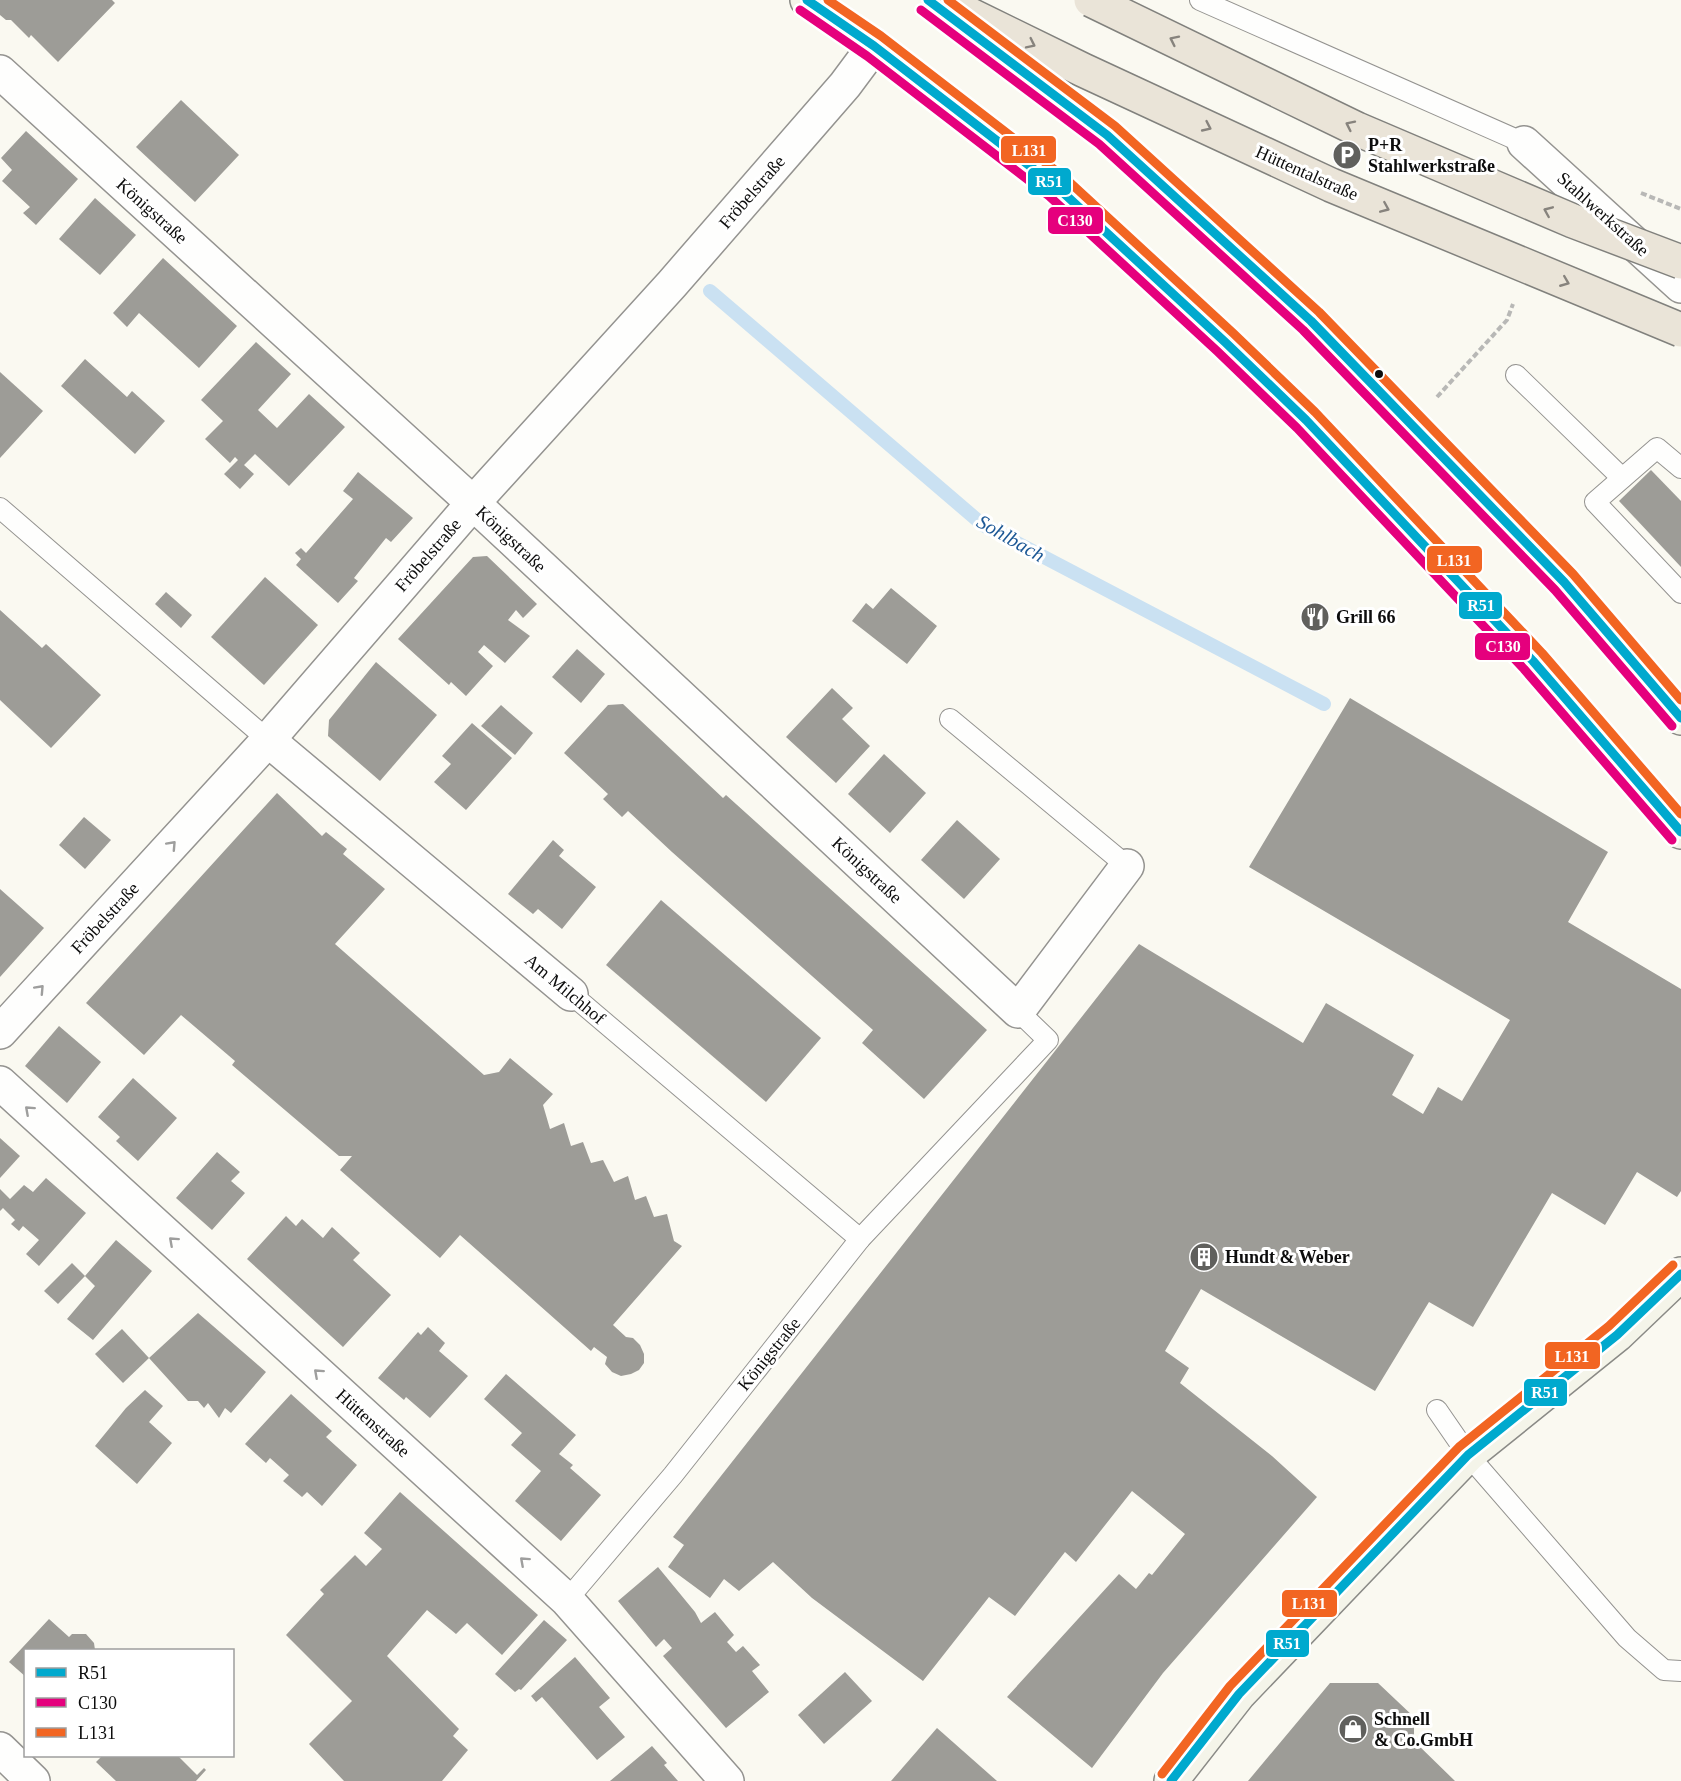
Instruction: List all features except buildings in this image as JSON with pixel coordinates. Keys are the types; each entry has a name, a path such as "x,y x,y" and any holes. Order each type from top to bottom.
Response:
{"highway":[{"name":"Hüttentalstraße","path":"940,0 1083,70 1331,185 1681,330"},
{"path":"1091,0 1357,129 1572,221 1681,262"}],"main road":[{"path":"807,0 874,46 1057,187 1225,342 1306,420 1533,661 1681,832"},
{"path":"928,0 1107,135 1311,321 1564,582 1681,718"},
{"path":"1171,1781 1239,1694 1468,1455 1617,1335 1681,1274"},
{"path":"1617,1335 1681,1298"}],"street":[{"name":"Fröbelstraße","path":"0,1032 268,740 473,503 680,275 845,85 874,46"},
{"name":"Königstraße","path":"0,72 473,503 1018,1011"},
{"name":"Stahlwerkstraße","path":"1524,143 1681,286"},
{"name":"Am Milchhof","path":"268,740 571,994"},
{"path":"1018,1011 1127,866"},
{"name":"Hüttenstraße","path":"0,1083 567,1600 727,1781"},
{"path":"0,1749 33,1781"}],"lane":[{"path":"1200,0 1524,143"},
{"path":"1516,375 1622,478"},
{"path":"1681,468 1657,448 1596,502 1681,593"},
{"path":"0,508 268,740"},
{"path":"950,719 1127,866"},
{"name":"Am Milchhof","path":"571,994 861,1239"},
{"name":"Königstraße","path":"567,1600 680,1466 861,1239 1047,1040 1018,1011"},
{"path":"1437,1410 1468,1455 1627,1638 1664,1670 1681,1671"}],"path":[{"path":"1412,424 1507,320 1515,298"}],"waterway":[{"name":"Sohlbach","path":"710,291 983,525 1324,704"}],"transit line":[{"name":"R51","path":"807,0 874,46 1057,187 1225,342 1306,420 1533,661 1681,832"},
{"name":"L131","path":"828,0 881,36 1064,177 1233,333 1315,412 1542,653 1681,814"},
{"name":"R51","path":"928,0 1107,135 1311,321 1564,582 1681,718"},
{"name":"L131","path":"948,0 1115,126 1319,312 1573,574 1681,700"},
{"name":"C130","path":"800,10 867,56 1049,196 1217,351 1297,428 1524,669 1672,840"},
{"name":"C130","path":"921,10 1099,144 1303,330 1555,590 1672,726"},
{"name":"L131","path":"1162,1774 1230,1686 1459,1447 1609,1326 1673,1265"},
{"name":"R51","path":"1171,1781 1239,1694 1468,1455 1617,1335 1681,1274"}],"place":[{"name":"P+R Stahlwerkstraße","path":"1347,155"},
{"name":"Grill 66","path":"1315,617"},
{"name":"Hundt & Weber","path":"1204,1257"},
{"name":"Schnell & Co.GmbH","path":"1353,1729"}]}
